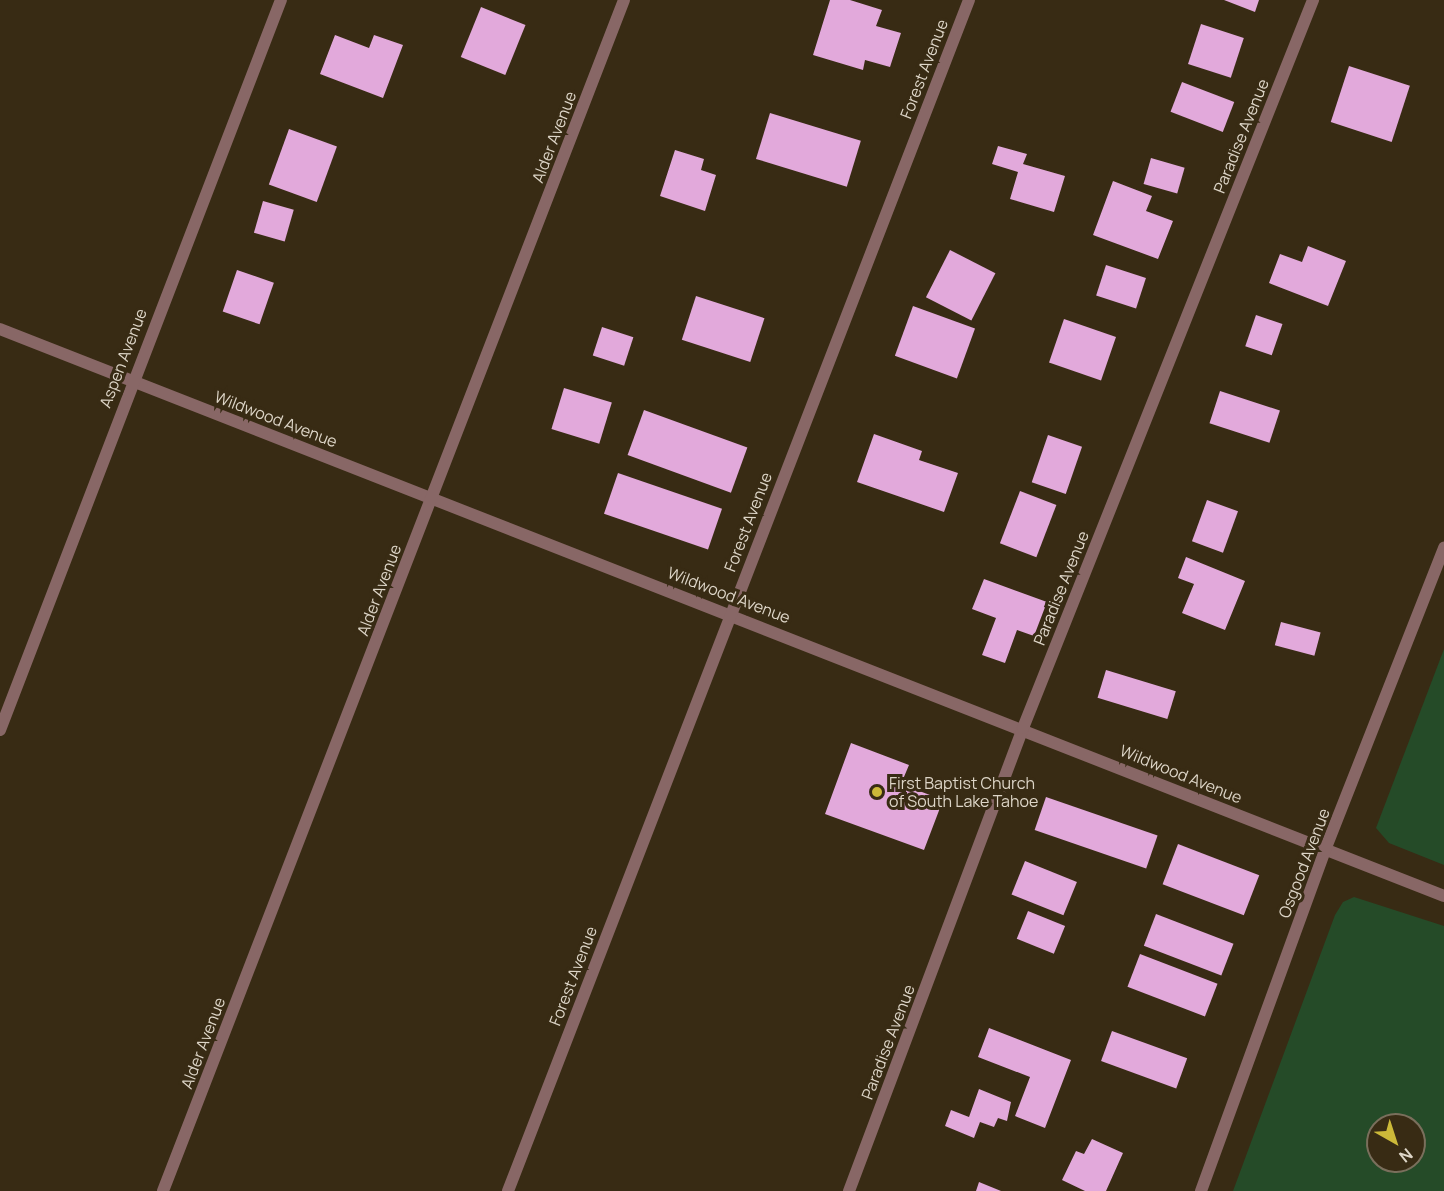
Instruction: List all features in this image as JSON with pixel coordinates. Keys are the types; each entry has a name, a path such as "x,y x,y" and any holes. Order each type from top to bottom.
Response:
{"street":[{"name":"Aspen Avenue","path":"0,730 132,380 281,0"},
{"name":"Alder Avenue","path":"163,1191 624,0"},
{"name":"Forest Avenue","path":"508,1191 969,0"},
{"name":"Paradise Avenue","path":"849,1191 1023,728 1313,0"},
{"name":"Wildwood Avenue","path":"0,329 1023,728 1444,896"},
{"name":"Osgood Avenue","path":"1201,1191 1325,850 1444,548"}],"green space":[{"path":"1444,649 1444,865 1389,843 1376,828"},
{"path":"1354,897 1444,926 1444,1191 1233,1191 1335,915 1343,902"}],"building":[{"path":"830,0 850,0 882,10 876,26 901,33 890,67 865,60 863,70 813,55"},
{"path":"1224,0 1259,0 1255,12"},
{"path":"481,7 526,25 505,75 461,57"},
{"path":"1201,24 1244,38 1231,78 1188,64"},
{"path":"335,35 369,48 374,35 403,45 383,98 320,74"},
{"path":"1349,66 1410,86 1392,142 1331,122"},
{"path":"1182,82 1234,102 1223,132 1171,112"},
{"path":"770,113 861,141 847,187 756,159"},
{"path":"289,129 337,146 317,202 269,184"},
{"path":"998,146 1027,154 1023,164 1065,176 1054,212 1010,199 1018,172 992,164"},
{"path":"675,150 704,159 701,170 716,175 705,211 660,196"},
{"path":"1151,158 1185,168 1177,194 1144,184"},
{"path":"1113,181 1152,196 1146,211 1173,221 1158,259 1093,235"},
{"path":"263,201 294,210 285,242 254,233"},
{"path":"1308,246 1346,261 1328,306 1269,283 1280,254 1302,262"},
{"path":"950,250 995,273 971,320 926,297"},
{"path":"1106,265 1146,278 1136,308 1096,295"},
{"path":"237,270 274,283 260,324 223,312"},
{"path":"696,296 764,318 750,362 682,340"},
{"path":"913,306 975,329 957,378 895,356"},
{"path":"1256,315 1282,324 1272,355 1245,346"},
{"path":"1064,319 1116,337 1101,380 1049,362"},
{"path":"602,327 633,337 624,366 593,356"},
{"path":"564,388 612,403 599,444 551,429"},
{"path":"1220,391 1280,410 1269,443 1209,423"},
{"path":"644,410 747,448 731,493 628,455"},
{"path":"874,434 922,451 919,460 958,473 944,512 857,482"},
{"path":"1048,435 1082,447 1066,494 1032,482"},
{"path":"618,473 722,509 708,549 604,514"},
{"path":"1020,491 1056,505 1036,557 1000,543"},
{"path":"1207,500 1238,511 1223,553 1192,541"},
{"path":"1186,557 1245,581 1225,630 1182,613 1194,584 1178,578"},
{"path":"984,579 1047,602 1034,636 1017,630 1005,663 982,655 996,618 972,609"},
{"path":"1281,622 1321,633 1314,656 1275,645"},
{"path":"1106,670 1176,691 1167,719 1098,698"},
{"name":"First Baptist Church of South Lake Tahoe","path":"851,743 909,765 901,784 943,800 924,850 825,814"},
{"path":"1046,797 1158,835 1146,869 1035,830"},
{"path":"1178,844 1259,875 1244,915 1163,884"},
{"path":"1025,861 1077,882 1063,915 1012,894"},
{"path":"1028,911 1065,926 1054,954 1017,939"},
{"path":"1156,914 1233,944 1221,975 1144,946"},
{"path":"1140,954 1217,984 1205,1016 1127,987"},
{"path":"989,1028 1071,1060 1045,1128 1015,1116 1030,1077 978,1057"},
{"path":"1112,1031 1187,1058 1176,1088 1101,1061"},
{"path":"979,1089 1011,1102 1007,1121 998,1118 994,1127 980,1122 974,1138 945,1126 951,1110 969,1117"},
{"path":"1092,1139 1123,1153 1106,1191 1085,1191 1062,1180 1076,1151 1084,1154"},
{"path":"979,1182 1001,1191 976,1191"}],"place":[{"name":"First Baptist Church of South Lake Tahoe","path":"877,792"}]}
